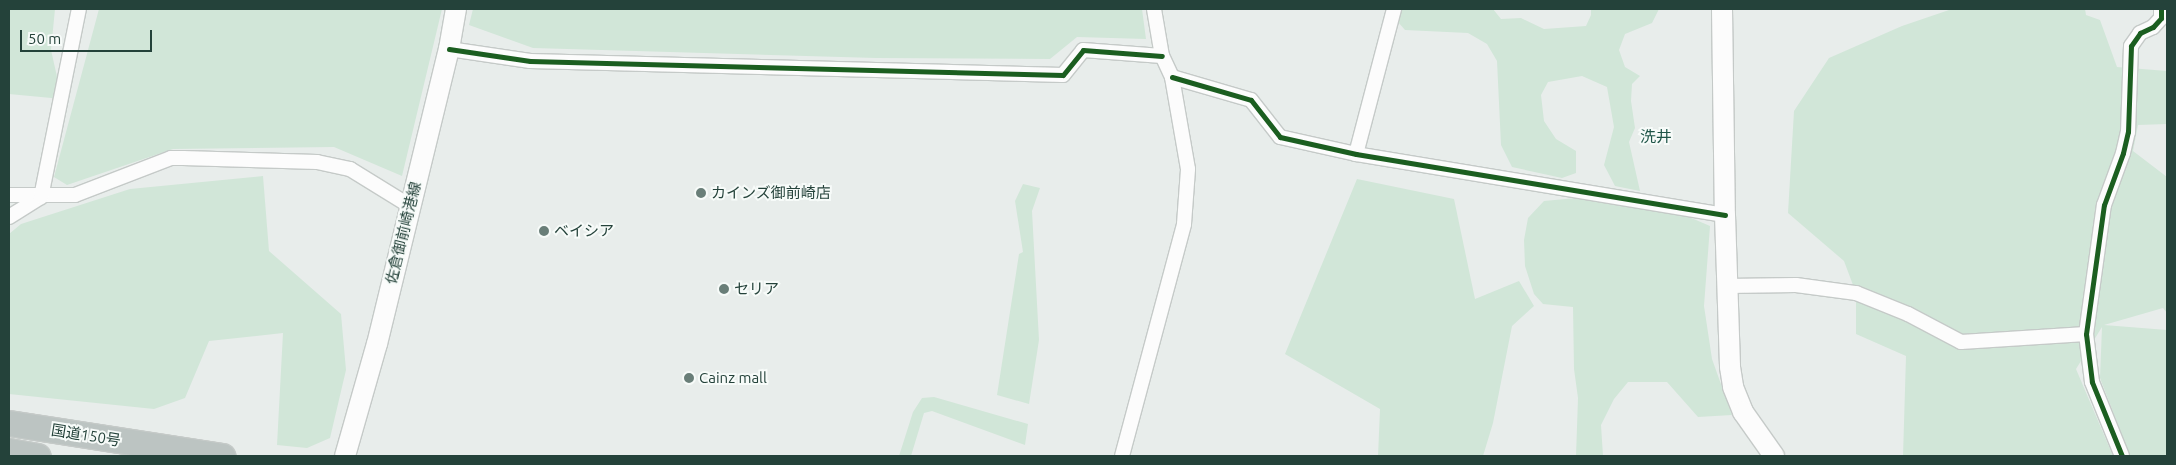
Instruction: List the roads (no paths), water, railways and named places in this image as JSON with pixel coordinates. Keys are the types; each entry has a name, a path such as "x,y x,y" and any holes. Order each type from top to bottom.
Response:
{"highway":[{"name":"国道150号","path":"9,423 222,456"},
{"name":"国道150号","path":"9,451 38,456"}],"main road":[{"name":"佐倉御前崎港線","path":"345,456 376,344 449,49 456,9"},
{"path":"1722,9 1725,215 1730,367 1733,387 1743,412 1774,456"}],"street":[{"path":"9,217 41,197 79,9"},
{"path":"1122,456 1184,224 1188,169 1172,77 1162,56 1154,9"},
{"path":"1356,154 1394,9"},
{"path":"2122,456 2092,382 2086,334 2104,205 2123,153 2128,132 2131,46 2140,33 2153,27 2160,18 2161,9"},
{"path":"449,49 530,61 1063,75 1083,50 1162,56"},
{"path":"1172,77 1251,100 1280,137 1356,154 1725,215"},
{"path":"9,195 41,197 75,195 171,158 183,158 317,162 350,169 410,206"},
{"path":"1727,286 1796,285 1856,293 1908,314 1961,342 2086,334"}],"place":[{"name":"カインズ御前崎店","path":"701,193"},
{"name":"ベイシア","path":"544,231"},
{"name":"セリア","path":"724,289"},
{"name":"Cainz mall","path":"689,378"}],"district":[{"name":"洗井","path":"1656,136"}]}
